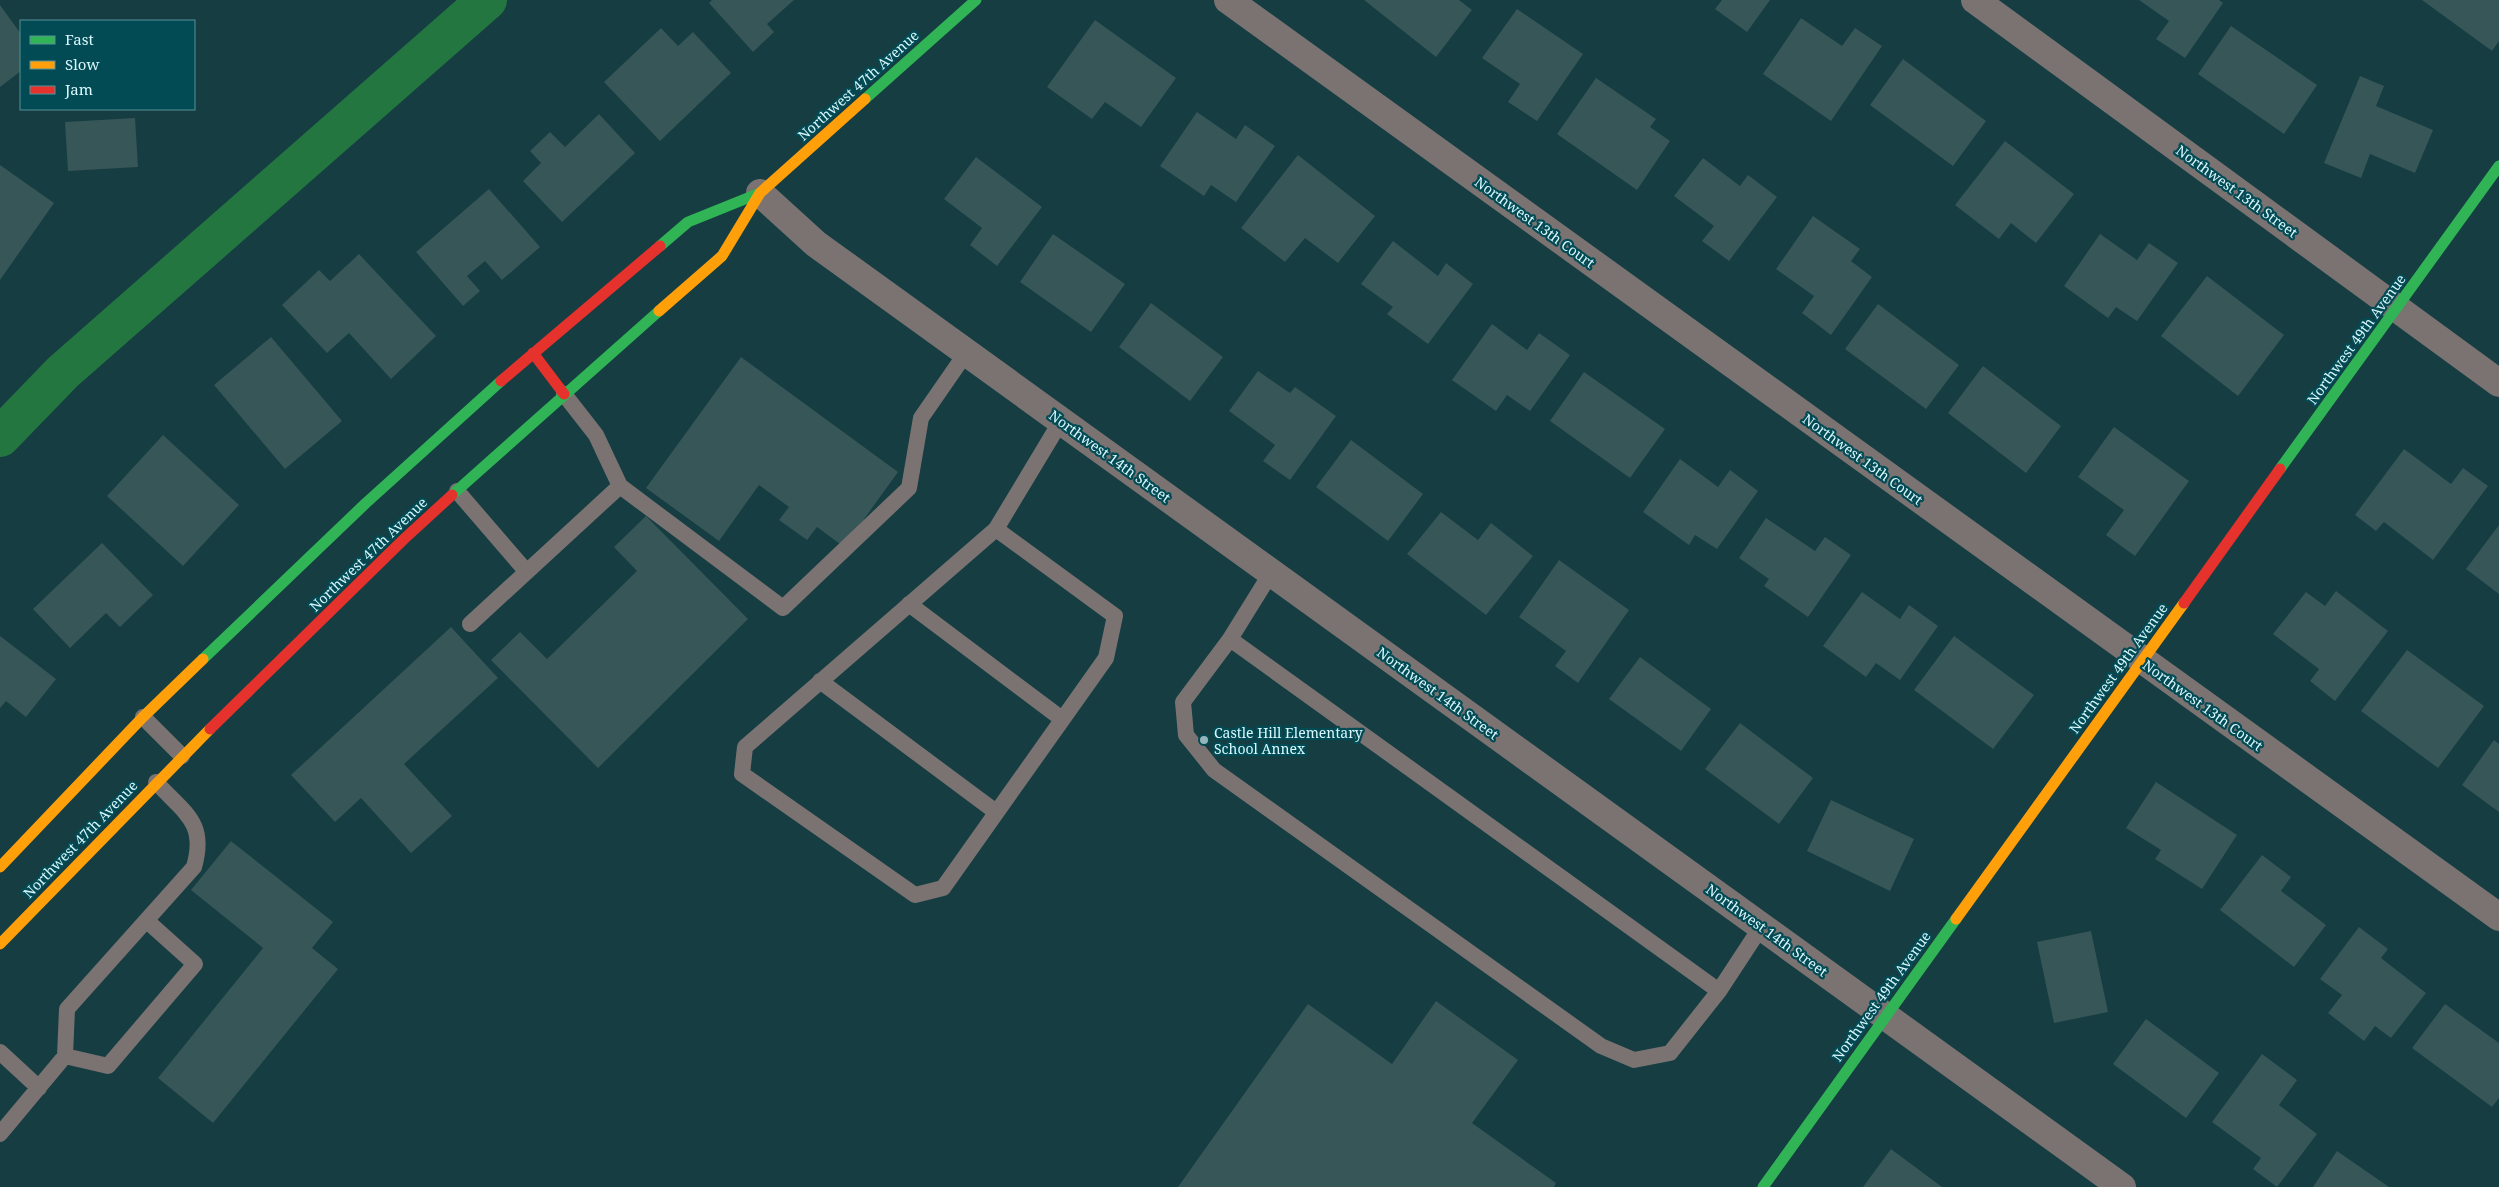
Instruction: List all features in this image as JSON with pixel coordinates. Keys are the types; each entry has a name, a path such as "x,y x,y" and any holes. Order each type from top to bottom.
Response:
{"street":[{"name":"Northwest 47th Avenue","path":"0,944 156,782 404,539 564,394 722,256 760,193 976,0"},
{"name":"Northwest 13th Court","path":"1228,0 2499,917"},
{"name":"Northwest 13th Street","path":"1975,0 2499,383"},
{"name":"Northwest 49th Avenue","path":"1763,1187 2499,166"},
{"name":"Northwest 47th Avenue","path":"0,867 143,717 366,503 532,353 688,222 760,193"},
{"name":"Northwest 14th Street","path":"760,193 816,244 2122,1187"},
{"path":"532,353 564,394"}],"lane":[{"path":"564,394 596,435 620,486 784,608 909,488 921,418 966,353"},
{"path":"996,529 1115,616 1106,658 943,888 915,895 742,774 745,747 996,529 1061,421"},
{"path":"470,624 620,486"},
{"path":"457,491 526,571"},
{"path":"1271,573 1230,639 1183,702 1186,735 1214,770 1600,1046 1634,1060 1670,1053 1719,991 1762,927"},
{"path":"910,604 1062,719"},
{"path":"1230,639 1719,991"},
{"path":"820,682 996,812"},
{"path":"143,717 182,756"},
{"path":"0,1134 65,1056 67,1009 194,867 199,849 196,827 156,782"},
{"path":"65,1056 108,1066 195,964 147,920"},
{"path":"0,1052 39,1088"}],"building":[{"path":"712,0 794,0 767,24 774,32 753,52 709,3"},
{"path":"1364,0 1459,0 1472,10 1436,57"},
{"path":"1722,0 1770,0 1747,32 1715,9"},
{"path":"2139,0 2219,0 2223,3 2185,58 2156,39 2169,21"},
{"path":"2422,0 2499,0 2499,41 2492,51"},
{"path":"0,5 20,33 20,72 0,87"},
{"path":"1517,9 1583,54 1537,121 1508,102 1520,84 1482,58"},
{"path":"1801,18 1842,46 1855,28 1882,46 1831,121 1763,74"},
{"path":"1095,20 1176,78 1141,127 1105,102 1092,119 1047,87"},
{"path":"2231,26 2317,85 2284,134 2198,74"},
{"path":"661,28 678,46 693,32 731,73 660,141 604,82"},
{"path":"1903,59 1986,121 1953,166 1870,105"},
{"path":"2360,76 2384,86 2376,106 2433,130 2415,173 2370,154 2361,178 2324,163"},
{"path":"1596,78 1656,119 1650,127 1670,141 1637,190 1557,134"},
{"path":"1197,112 1236,139 1245,125 1275,146 1236,202 1211,185 1204,196 1160,166"},
{"path":"599,114 635,153 562,222 523,181 541,163 530,151 550,132 565,147"},
{"path":"135,118 138,167 68,171 65,122"},
{"path":"2005,141 2074,194 2036,243 2011,223 1999,239 1955,205"},
{"path":"1298,155 1375,216 1338,263 1305,238 1285,262 1241,228"},
{"path":"976,157 1042,207 997,266 970,245 982,228 944,199"},
{"path":"1703,158 1740,186 1748,175 1777,197 1729,261 1702,241 1714,226 1674,196"},
{"path":"0,165 54,203 0,280"},
{"path":"489,189 540,247 502,280 485,261 467,276 480,291 463,306 416,252"},
{"path":"1813,216 1860,249 1851,261 1872,277 1831,335 1802,313 1814,296 1776,269"},
{"path":"1053,234 1125,284 1091,332 1020,282"},
{"path":"2100,234 2137,260 2149,243 2178,263 2137,321 2116,307 2108,318 2064,286"},
{"path":"1393,241 1438,276 1446,263 1473,284 1428,344 1387,314 1393,307 1361,284"},
{"path":"359,254 436,336 391,379 349,333 327,353 282,305 319,270 330,281"},
{"path":"2207,276 2284,335 2238,396 2161,336"},
{"path":"1151,303 1223,357 1190,401 1119,347"},
{"path":"1878,304 1959,365 1926,409 1845,349"},
{"path":"1492,324 1527,350 1539,333 1570,355 1530,411 1507,395 1496,411 1452,380"},
{"path":"271,337 342,421 285,469 214,385"},
{"path":"741,357 898,472 844,547 817,527 807,540 779,520 789,507 759,485 719,541 646,488"},
{"path":"1983,366 2061,426 2026,473 1948,413"},
{"path":"1258,371 1290,393 1295,387 1336,416 1290,480 1263,461 1275,445 1229,411"},
{"path":"1584,372 1665,429 1630,478 1550,421"},
{"path":"2114,427 2189,481 2135,556 2106,535 2124,510 2078,477"},
{"path":"163,435 239,505 183,566 107,496"},
{"path":"1351,440 1423,494 1388,541 1316,487"},
{"path":"2404,449 2451,484 2463,468 2488,486 2433,560 2384,522 2376,531 2355,515"},
{"path":"1680,459 1718,487 1730,470 1758,491 1717,549 1695,535 1689,545 1643,512"},
{"path":"1441,512 1478,540 1491,523 1533,556 1486,615 1407,554"},
{"path":"646,516 748,619 598,768 491,660 520,632 547,659 637,571 614,547"},
{"path":"1766,518 1815,551 1825,537 1851,555 1808,617 1764,586 1769,579 1739,558"},
{"path":"2499,525 2499,594 2466,569"},
{"path":"102,543 153,595 120,627 106,613 70,648 33,609"},
{"path":"1559,560 1629,610 1578,683 1555,666 1566,651 1519,617"},
{"path":"2336,591 2388,631 2335,701 2310,681 2319,669 2273,634 2306,592 2325,606"},
{"path":"1862,592 1900,619 1909,605 1938,626 1900,680 1876,663 1866,677 1823,646"},
{"path":"451,627 498,678 404,764 452,816 411,853 361,798 335,822 291,775"},
{"path":"0,636 56,679 26,717 6,701 0,708"},
{"path":"1954,636 2034,695 1993,749 1914,690"},
{"path":"2407,650 2484,706 2438,768 2361,711"},
{"path":"1640,657 1711,709 1681,751 1609,699"},
{"path":"1740,723 1813,778 1779,824 1705,769"},
{"path":"2494,740 2499,744 2499,812 2462,785"},
{"path":"2156,782 2237,835 2202,889 2155,859 2161,850 2126,828"},
{"path":"1831,800 1914,839 1890,891 1807,851"},
{"path":"231,841 333,922 312,948 338,969 213,1123 158,1078 263,948 191,890"},
{"path":"2262,855 2291,877 2281,891 2326,925 2294,967 2220,910"},
{"path":"2359,927 2388,949 2381,958 2426,993 2391,1038 2375,1026 2364,1041 2328,1013 2342,995 2320,979"},
{"path":"2091,931 2108,1012 2054,1023 2037,942"},
{"path":"1436,1001 1518,1060 1472,1123 1556,1183 1554,1187 1178,1187 1308,1004 1392,1064"},
{"path":"2445,1004 2499,1043 2499,1098 2492,1107 2412,1048"},
{"path":"2146,1019 2219,1073 2186,1118 2113,1064"},
{"path":"2262,1054 2297,1080 2279,1105 2317,1134 2277,1187 2253,1169 2261,1158 2212,1122"},
{"path":"1891,1149 1942,1187 1863,1187"},
{"path":"2337,1151 2389,1187 2313,1187"}],"waterway":[{"path":"0,437 63,372 487,0"}],"traffic: fast":[{"path":"865,99 976,0"},
{"path":"2280,469 2499,166"},
{"path":"660,246 688,222 760,193"},
{"path":"452,495 659,311"},
{"path":"203,659 366,503 501,381"},
{"path":"1763,1187 1956,919"}],"traffic: slow":[{"path":"659,311 722,256 760,193 865,99"},
{"path":"1956,919 2184,603"},
{"path":"0,867 143,717 203,659"},
{"path":"0,944 210,729"}],"traffic: jam":[{"path":"501,381 660,246"},
{"path":"533,353 564,394"},
{"path":"2184,603 2280,469"},
{"path":"210,729 404,539 452,495"}],"place":[{"name":"Castle Hill Elementary School Annex","path":"1204,740"}]}
